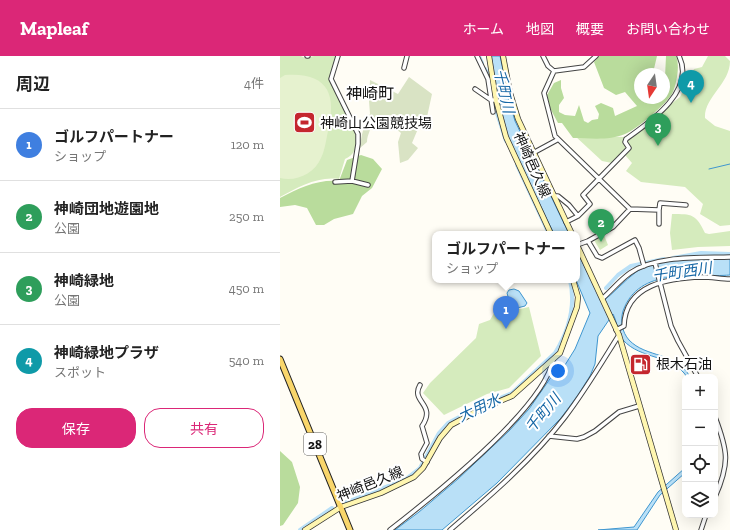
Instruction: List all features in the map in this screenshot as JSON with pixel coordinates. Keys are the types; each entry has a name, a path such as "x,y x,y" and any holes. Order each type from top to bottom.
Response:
{"main road":[{"name":"神崎邑久線","path":"489,56 493,100 506,137 551,231"},
{"path":"503,56 513,107 533,153 570,231"},
{"path":"580,251 618,332 676,530"},
{"name":"神崎邑久線","path":"305,530 309,525 341,507 407,481 419,474 440,438 451,424 512,396 560,353 577,307 578,297 574,283"},
{"name":"28","path":"280,359 350,530"}],"street":[{"path":"338,56 332,79 358,134 358,144 352,181"},
{"path":"404,68 407,56"},
{"path":"477,56 488,79 493,100 493,112"},
{"path":"544,56 548,66 554,71 584,67 596,56"},
{"path":"566,222 578,216 590,204 583,195 629,148 625,142 626,139 675,96 682,74 682,63 679,56"},
{"path":"554,71 544,93 557,140 630,209 659,210"},
{"path":"474,89 493,100"},
{"path":"533,153 557,140"},
{"path":"335,182 352,181 368,185"},
{"path":"554,196 558,196 578,216"},
{"path":"659,224 660,203 686,205"},
{"path":"580,244 613,227 630,209"},
{"path":"588,240 597,256 602,258 635,240 640,248 644,264"},
{"path":"603,299 630,273 644,264 701,256 730,257"},
{"path":"655,263 671,326 696,374"},
{"path":"450,530 508,477 549,436 578,400 618,332 623,327 625,312 632,300 648,287 661,282 704,277 730,279"},
{"path":"390,530 460,474 514,420 540,388 551,369 553,358"},
{"path":"420,384 418,392 419,397 428,413 427,419 422,426 427,443 421,454 422,459 427,462"},
{"path":"549,436 577,439 584,437 595,431 619,412 639,406"},
{"path":"718,425 728,451 728,463 725,475 718,490"},
{"path":"701,530 705,518"}],"green space":[{"path":"280,56 301,56 305,58 314,56 335,56 336,59 331,80 351,122 355,133 356,143 353,152 345,159 339,179 323,179 308,183 280,197"},
{"path":"599,56 657,56 654,68 634,68 634,102 625,92 616,95 604,88 594,62"},
{"path":"666,56 676,56 677,60 677,79 670,97 670,68 665,68"},
{"path":"708,56 725,56 730,61 726,77 708,103 705,118 715,126 730,131 730,225 720,226 700,214 703,204 685,187 641,182 626,171 632,163 625,155 612,163 602,161 575,136 628,137 680,97 694,69 702,67"},
{"name":"神崎山公園競技場","path":"285,75 311,77 320,82 326,88 330,96 331,106 328,131 318,164 304,176 292,179 280,178 280,78"},
{"path":"409,77 432,94 427,117 420,124 412,143 418,148 408,160 400,163 398,142 401,133 396,129 399,122 385,118 383,123 373,117 370,120 367,142 360,148 363,130 370,114 370,80 398,94"},
{"path":"561,80 561,88 564,98 559,105 559,112 565,115 575,116 579,105 584,121 588,123 592,120 598,119 599,114 595,106 601,103 613,108 615,116 637,106 635,104 664,104 651,116 625,134 612,138 573,138 562,123 558,123 550,108 547,95 554,83"},
{"path":"361,155 373,159 382,169 372,188 362,196 353,214 334,219 324,225 316,225 307,208 295,205 280,207 280,198 294,191 324,181 339,181 347,160"},
{"path":"672,214 693,216 699,222 705,233 709,234 730,231 730,246 698,247 672,250 670,233"},
{"path":"604,235 608,245 600,250 594,240"},
{"path":"501,301 505,301 511,307 516,309 529,307 541,356 509,388 487,394 444,415 423,393 430,383 476,338 479,324 490,320"},
{"path":"280,451 292,462 300,487 298,503 283,525 280,526"}],"water":[{"name":"千町川","path":"491,56 500,56 515,121 568,231 553,231 508,138 498,102"},
{"path":"580,257 602,302 636,272 645,267 668,261 730,258 730,275 669,277 654,281 641,287 631,297 623,311 622,326 629,340 644,350 677,363 688,374 684,374 673,364 665,360 638,351 630,346 621,338 613,314 598,336 595,364 590,376 578,395 561,418 497,483 442,530 395,530 458,479 509,431 529,409 554,373 565,365 575,349 590,313 577,283 580,283"},
{"path":"514,289 519,291 527,303 525,306 517,308 510,304 507,293 509,290"},
{"path":"682,471 682,476 660,495 637,530 598,530 634,527 658,492"}],"waterway":[{"name":"大用水","path":"479,56 482,63"},
{"name":"大用水","path":"485,69 490,79 490,85"},
{"name":"大用水","path":"492,98 506,141"},
{"path":"709,169 730,164"},
{"name":"大用水","path":"517,165 548,231"},
{"name":"千町西川","path":"673,258 701,253 730,254"},
{"name":"千町西川","path":"606,288 618,275 631,266 664,259"},
{"name":"大用水","path":"344,503 406,479 420,468 439,433 448,423 480,406 512,393 555,353 564,336 570,318 572,308 571,283"},
{"name":"大用水","path":"300,530 332,508"}],"place":[{"name":"神崎緑地プラザ","path":"691,103"},
{"name":"神崎山公園競技場","path":"305,123"},
{"name":"神崎緑地","path":"658,146"},
{"name":"神崎団地遊園地","path":"601,242"},
{"name":"ゴルフパートナー","path":"506,329"},
{"name":"根木石油","path":"641,364"}],"district":[{"name":"神崎町","path":"370,93"}]}
